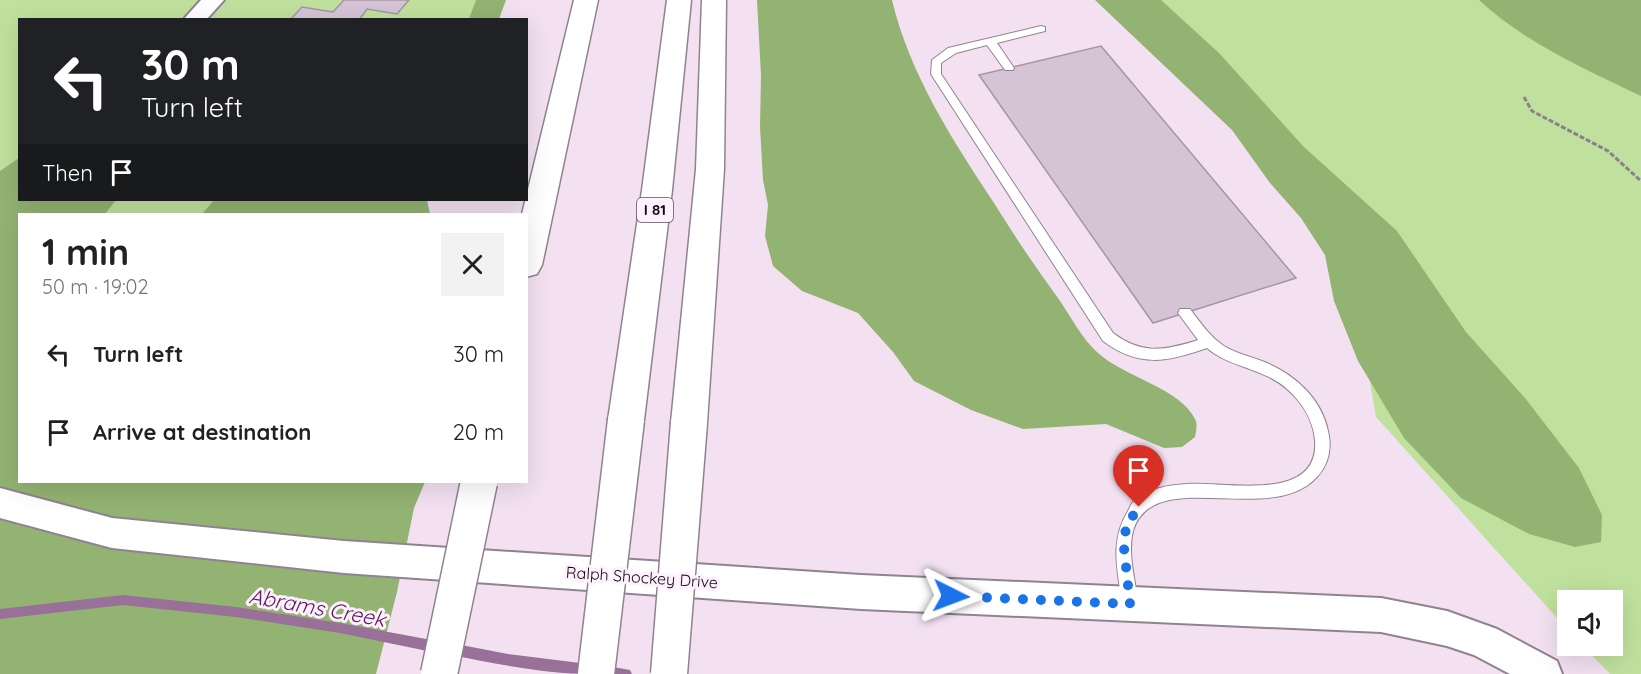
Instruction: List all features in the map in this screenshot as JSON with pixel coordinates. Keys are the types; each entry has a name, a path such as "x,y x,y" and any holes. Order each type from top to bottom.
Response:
{"highway":[{"path":"528,256 586,0"},
{"name":"I 81","path":"596,674 679,0"},
{"path":"669,674 710,169 714,0"},
{"path":"439,674 479,483"}],"street":[{"path":"195,18 213,0"},
{"name":"Ralph Shockey Drive","path":"0,503 112,533 332,556 861,592 1382,615 1450,628 1477,637 1544,674"}],"lane":[{"path":"1041,29 945,53 936,62 936,74 1108,337 1130,351 1155,357 1173,354 1208,342"},
{"path":"990,41 1009,68"},
{"path":"1130,604 1124,548 1126,526 1139,507 1153,497 1171,491 1273,492 1298,486 1310,478 1319,464 1323,447 1321,430 1314,412 1299,389 1262,367 1219,350 1208,342 1185,313"}],"path":[{"path":"1524,97 1532,111 1608,151 1641,181"}],"green space":[{"path":"0,0 476,0 471,18 18,18 18,201 406,201 400,213 18,213 18,228 0,350"},
{"path":"476,0 506,0 499,18 469,18"},
{"path":"757,0 892,0 910,54 934,106 1017,239 1081,334 1098,353 1109,361 1165,391 1188,408 1196,421 1195,437 1182,447 1164,448 1106,424 1023,429 971,410 914,381 893,352 858,313 802,291 773,266 765,236 768,205 763,180 760,127 761,76"},
{"path":"1095,0 1161,0 1219,53 1304,147 1397,231 1466,332 1525,398 1579,468 1602,515 1601,542 1575,547 1529,534 1461,498 1404,438 1358,361 1334,301 1325,255 1301,218 1270,183 1232,130"},
{"path":"1111,0 1641,0 1641,674 1610,674 1593,656 1623,656 1623,590 1557,590 1557,618 1376,417 1345,238"},
{"path":"1479,0 1641,0 1641,96 1536,42"},
{"path":"18,159 18,201 115,201 106,213 18,213 18,483 425,483 414,508 397,592 376,674 0,674 0,171"},
{"path":"213,201 427,201 430,213 203,213"}],"building":[{"path":"344,0 409,0 397,14 367,9 360,18 292,18 302,7 333,12"},
{"path":"1101,46 1296,278 1153,323 979,75"}],"waterway":[{"name":"Abrams Creek","path":"0,614 123,600 236,612 340,628 437,647"},
{"name":"Abrams Creek","path":"451,649 508,660 588,670"},
{"name":"Abrams Creek","path":"602,671 626,674"}],"route":[{"path":"951,596 1130,604 1124,548 1126,526 1139,507"}]}
